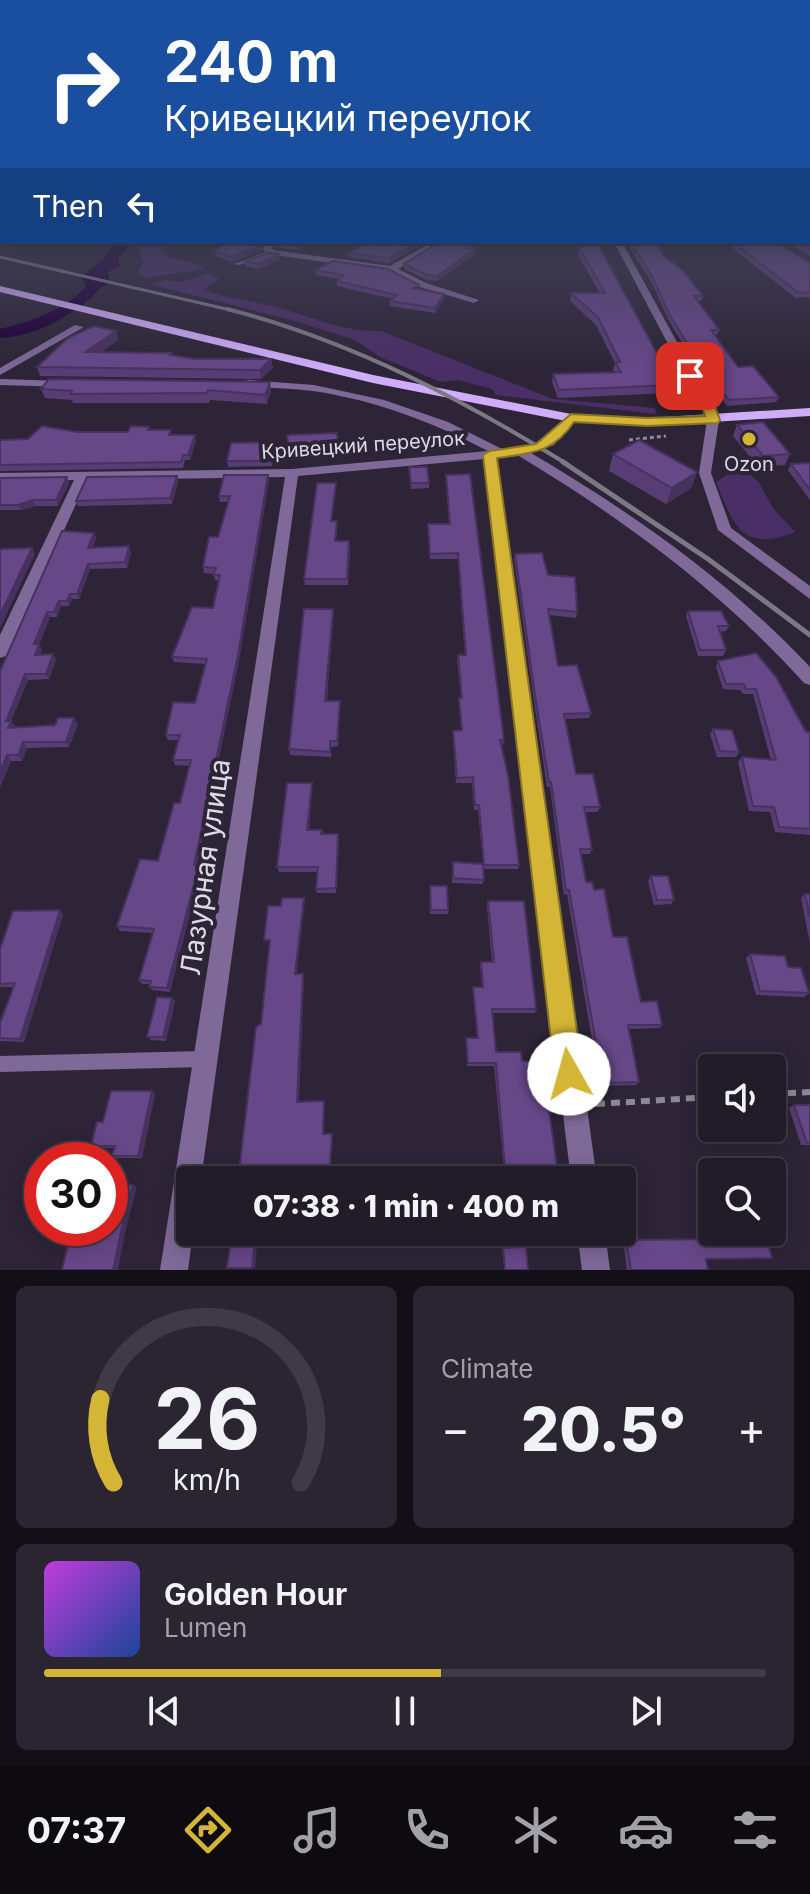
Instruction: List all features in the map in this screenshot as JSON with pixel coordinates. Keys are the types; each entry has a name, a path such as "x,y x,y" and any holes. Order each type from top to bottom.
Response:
{"main road":[{"path":"0,289 452,397 571,418 647,422 810,412"}],"street":[{"path":"295,252 391,269 423,285 474,300"},
{"path":"391,269 420,252"},
{"path":"624,252 690,376 704,393 713,420 705,473 725,530 810,594"},
{"path":"0,372 79,327"},
{"path":"0,382 82,384"},
{"path":"235,383 295,384 346,394 477,439 496,454 582,1166"},
{"name":"Кривецкий переулок","path":"0,477 292,473 521,452 550,442 571,418"},
{"path":"521,452 564,477 669,548 748,615 810,678"},
{"name":"Лазурная улица","path":"174,1270 292,473"},
{"path":"0,652 82,476"},
{"path":"593,1246 596,1270"}],"lane":[{"path":"237,264 261,252"},
{"path":"0,1064 205,1059"}],"path":[{"path":"786,1093 810,1092"},
{"path":"573,1105 698,1098"}],"shaded area":[{"path":"107,252 124,252 119,258 119,266 108,272 110,283 56,322 35,331 0,338 0,329 47,314 78,295 86,286 81,277"},
{"path":"138,252 163,252 204,269 145,278 138,273 144,262"},
{"path":"208,274 219,278 204,290 274,306 343,327 381,331 553,399 655,408 656,414 496,395 492,389 458,380 441,382 380,357 355,340 292,320 149,284 164,280 181,282"},
{"path":"730,473 749,474 758,481 773,508 795,532 762,539 742,531 728,511 716,482"}],"building":[{"path":"218,252 243,252 231,257"},
{"path":"350,252 399,252 389,258"},
{"path":"423,252 470,252 437,276 427,275 404,264"},
{"path":"582,252 602,252 674,385 559,390 553,374 621,372 615,362 620,362 598,317 571,293 605,293"},
{"path":"637,252 661,252 684,272 703,296 694,296 719,330 711,330 738,367 753,366 779,397 729,400 702,367 669,314 652,276"},
{"path":"745,252 793,252 810,263 810,292 799,293"},
{"path":"269,253 279,254 258,264 245,261"},
{"path":"333,261 388,269 419,285 413,288 444,294 435,308 390,301 397,295 337,281 344,275 316,270"},
{"path":"94,326 116,331 85,352 171,353 195,359 271,359 260,370 37,367 68,338"},
{"path":"49,379 270,382 265,395 208,390 207,393 70,394 72,391 41,389"},
{"path":"763,422 790,454 763,456 737,425"},
{"path":"42,426 77,432 128,432 131,426 149,427 148,430 171,430 169,435 195,435 188,455 183,455 181,462 0,465 0,440 28,439"},
{"path":"337,433 338,448 289,451 287,435"},
{"path":"639,440 697,472 672,488 613,454"},
{"path":"274,442 271,461 227,461 231,443"},
{"path":"810,463 810,490 791,464"},
{"path":"409,467 427,467 429,483 411,483"},
{"path":"470,474 504,740 500,740 508,775 519,865 484,865 479,805 475,805 473,777 457,778 453,731 462,730 458,655 466,655 458,553 430,554 428,524 450,524 446,475"},
{"path":"224,475 268,475 238,655 194,865 199,865 167,988 149,987 151,981 139,980 154,929 117,926 140,859 158,861 174,803 180,803 191,760 173,760 180,735 166,735 173,702 195,703 207,659 172,657 192,607 213,608 220,575 213,575 216,568 203,567 209,537 218,537 230,496 219,496"},
{"path":"177,476 170,498 76,501 87,477"},
{"path":"67,477 56,500 0,505 0,478"},
{"path":"317,483 336,483 331,521 337,521 335,541 349,541 347,579 304,579"},
{"path":"62,531 94,533 88,548 129,546 125,562 88,564 77,594 70,594 67,601 59,601 54,612 47,612 34,644 39,644 35,655 53,654 46,674 25,674 6,721 11,721 8,728 55,725 58,718 74,718 66,742 23,742 18,755 7,755 0,772 0,671"},
{"path":"32,548 0,615 0,549"},
{"path":"542,553 548,575 575,577 577,612 548,609 558,666 577,665 591,713 564,714 576,774 593,774 600,807 584,807 592,849 580,849 586,882 592,882 594,890 604,889 613,937 627,937 641,1002 657,1001 662,1025 628,1025 639,1082 603,1083 569,890 566,890 515,554"},
{"path":"304,609 333,609 325,701 340,701 337,741 330,741 330,752 289,749"},
{"path":"688,611 721,611 729,626 718,626 726,650 700,650"},
{"path":"756,653 776,677 806,732 810,732 810,829 779,827 774,807 753,806 742,757 776,760 756,689 746,689 744,684 726,684 718,661"},
{"path":"713,729 732,730 739,752 720,751"},
{"path":"287,783 312,783 307,830 338,834 336,888 316,889 318,867 277,867"},
{"path":"453,862 483,864 484,880 453,878"},
{"path":"651,876 668,876 674,900 657,900"},
{"path":"430,886 447,886 448,910 431,910"},
{"path":"805,894 810,894 810,917"},
{"path":"282,898 304,898 295,974 303,974 297,1102 324,1101 323,1134 332,1134 330,1166 240,1166 256,1027 261,1024 270,940 264,940 268,906 281,906"},
{"path":"488,901 524,901 536,1009 492,1009 496,1052 521,1052 522,1061 556,1061 558,1076 544,1076 557,1166 505,1166 496,1063 468,1063 466,1038 478,1038 473,987 483,987 481,962 494,962"},
{"path":"60,910 20,1039 0,1038 0,1023 15,983 0,984 0,949 13,911"},
{"path":"750,954 785,956 788,967 801,968 809,993 760,991"},
{"path":"157,997 172,998 163,1037 147,1037"},
{"path":"111,1091 152,1091 138,1156 128,1156 128,1142 92,1142 97,1122 103,1122"},
{"path":"794,1105 810,1105 810,1143 807,1143"},
{"path":"128,1184 133,1185 128,1205"},
{"path":"698,1239 698,1246 769,1246 772,1258 706,1259 708,1270 631,1270 627,1246 636,1246 636,1240"},
{"path":"68,1246 118,1246 113,1270 62,1270"},
{"path":"230,1246 254,1246 252,1268 227,1268"},
{"path":"526,1247 528,1270 505,1270 503,1248"}],"railway":[{"path":"0,257 230,310"},
{"path":"230,310 235,311"},
{"path":"230,310 317,337 403,373 486,416 567,464"},
{"path":"563,462 708,559 810,635"}],"place":[{"name":"Ozon","path":"749,439"}],"route":[{"path":"569,1074 490,455 540,447 561,432 571,418 647,422 713,420 704,393 690,376"}]}
